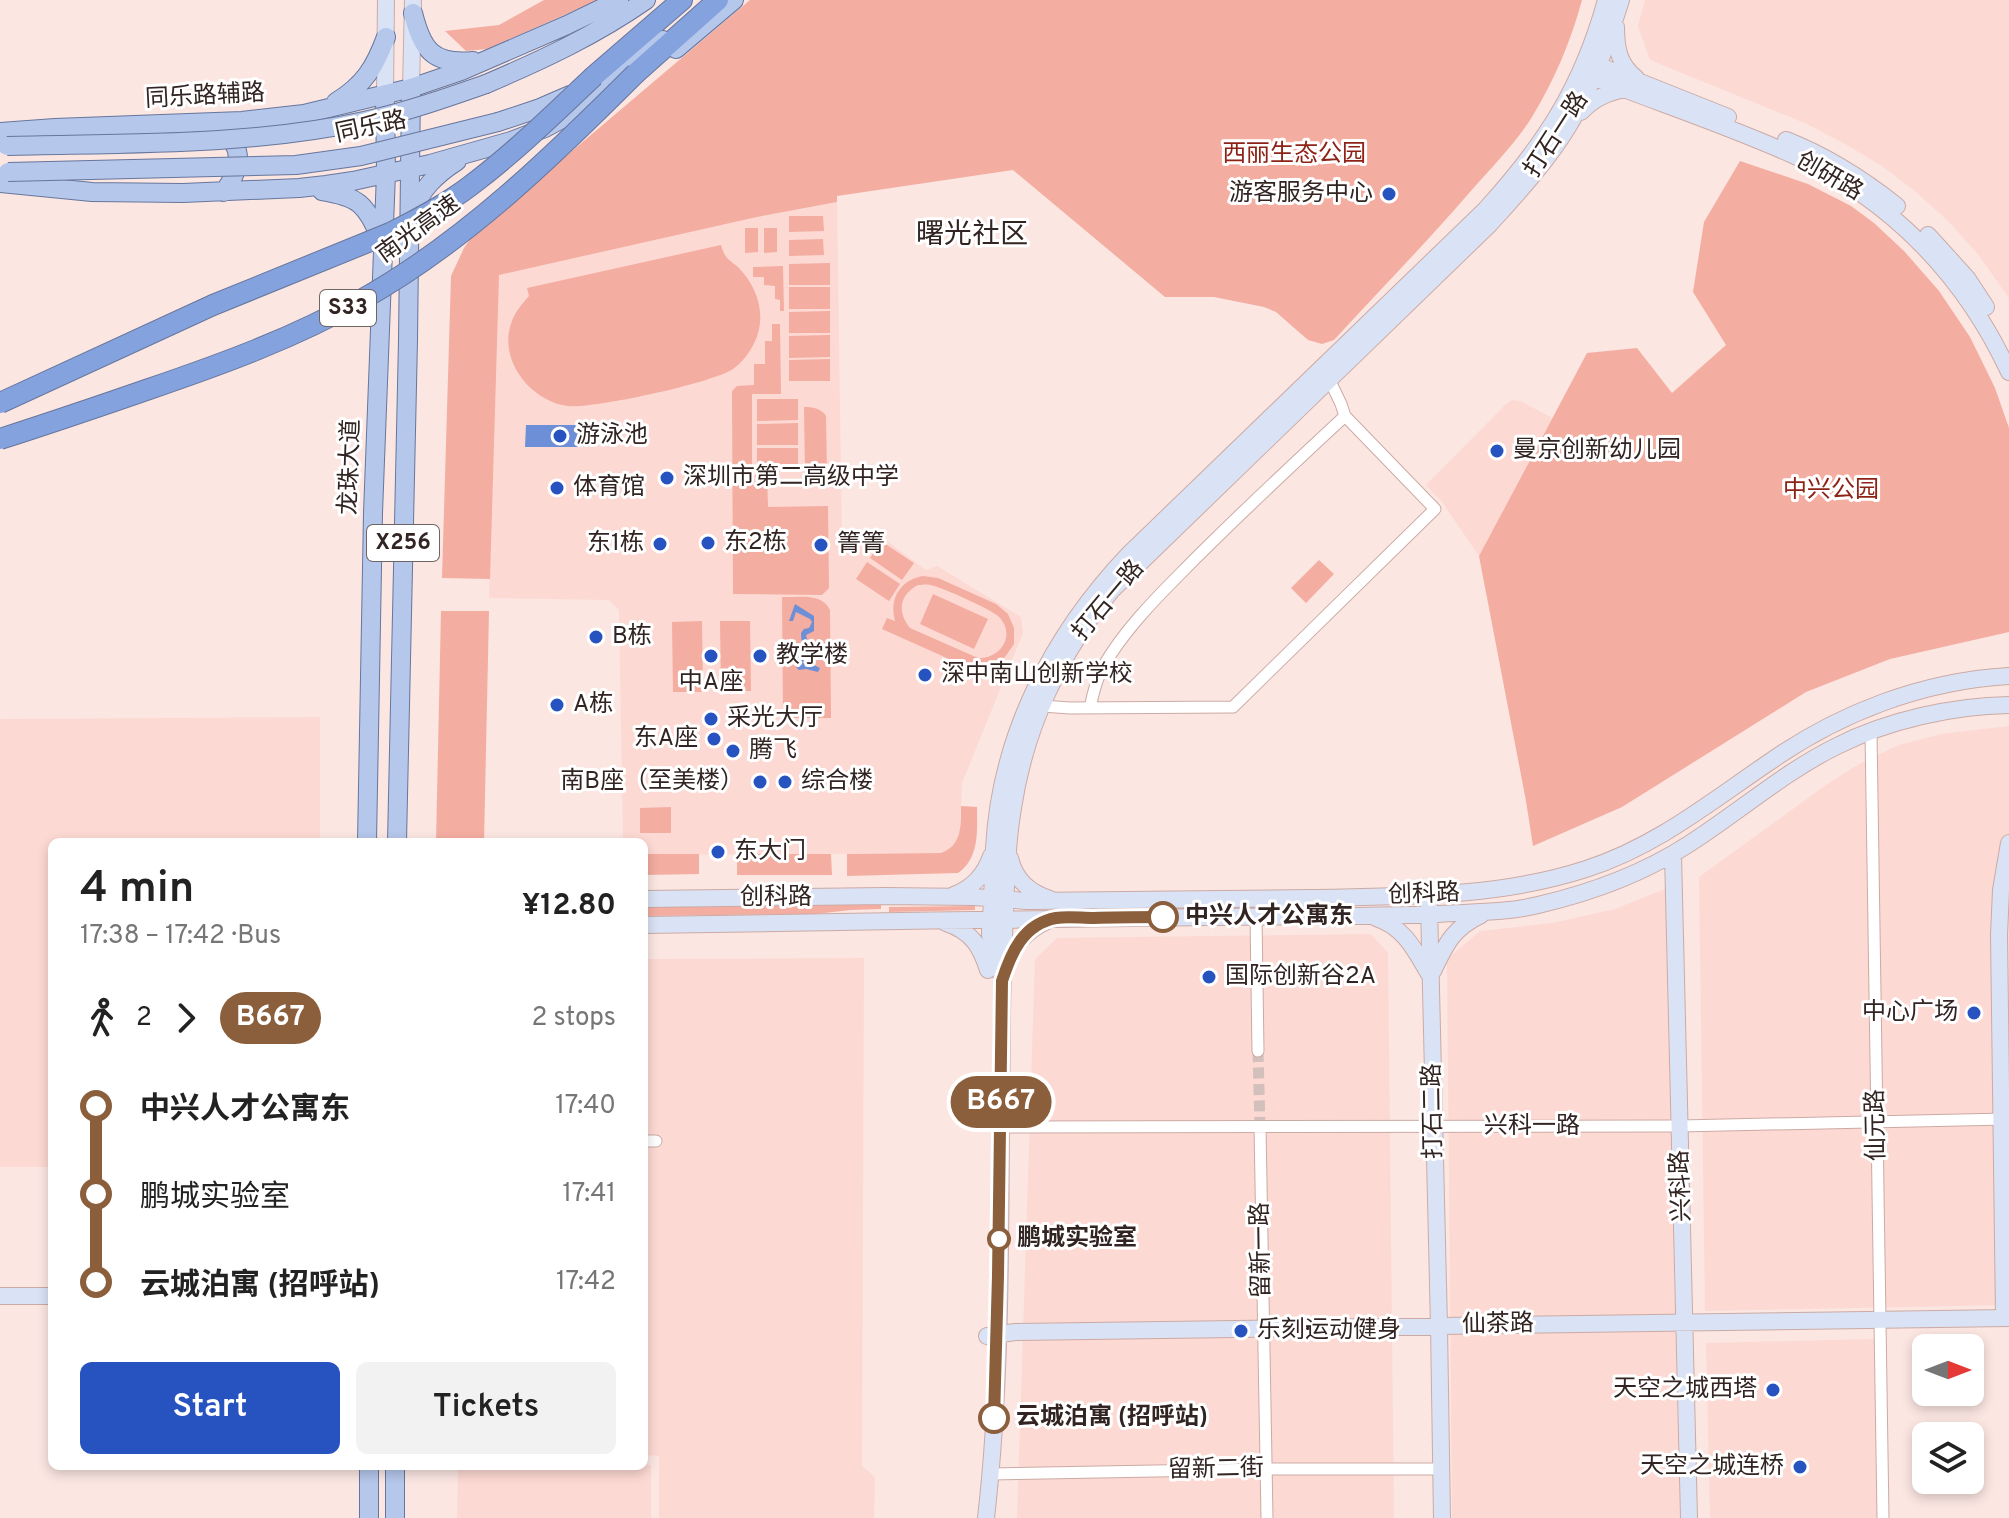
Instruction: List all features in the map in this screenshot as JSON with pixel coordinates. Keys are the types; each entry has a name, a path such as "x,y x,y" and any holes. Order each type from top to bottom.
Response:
{"highway":[{"name":"南光高速","path":"0,403 213,305 390,233 446,203 517,148 682,0"},
{"name":"南光高速","path":"0,439 248,354 321,322 385,286 486,213 718,0"}],"main road":[{"path":"385,94 386,0"},
{"name":"同乐路辅路","path":"2,142 55,128 216,122 304,114 411,88 461,71 619,0"},
{"name":"同乐路","path":"2,142 216,140 331,128 400,112 486,84 582,40 646,0"},
{"name":"同乐路","path":"3,176 296,165 361,156 498,122 555,102 594,83 663,40 718,0"},
{"path":"386,173 470,153 534,132 588,106 646,71 734,0"},
{"name":"打石一路","path":"978,1518 992,1335 1001,1127 1000,797 1029,701 1055,650 1099,587 1129,554 1485,210 1520,171 1589,69 1606,0"},
{"path":"413,6 421,41 436,57 459,62 495,57"},
{"path":"411,88 413,6"},
{"path":"1618,8 1616,42 1622,62 1630,74 1643,84"},
{"name":"打石一路","path":"1001,844 1031,734 1042,706 1060,665 1112,590 1489,225 1529,179 1567,128 1589,69 1618,8"},
{"path":"304,114 353,91 372,69 386,37"},
{"name":"创研路","path":"1589,69 1643,84 1801,146 1856,176 1922,228 1967,278 2009,347"},
{"name":"创研路","path":"1589,69 1625,89 1796,156 1881,207 1905,227 1948,273 1988,331 2009,372"},
{"name":"X256","path":"397,838 411,88"},
{"path":"1567,128 1595,99 1625,89"},
{"name":"龙珠大道","path":"367,838 373,513 386,173 385,94"},
{"path":"216,122 231,137 238,153 236,173 224,192"},
{"path":"409,243 411,221 419,196 434,178 470,153"},
{"name":"X256","path":"3,176 92,192 224,192 299,188 386,173"},
{"name":"X256","path":"299,188 339,193 356,200 367,211 384,246"},
{"name":"创科路","path":"648,925 998,919 1058,909 1429,895 1516,888 1568,875 1631,852 1671,831 1784,752 1849,716 1918,691 1963,681 2009,676"},
{"name":"创科路","path":"648,899 948,897 999,900 1058,909 1256,916 1429,914 1535,906 1623,878 1673,854 1813,759 1839,745 1871,732 1942,712 2005,707"},
{"path":"2006,1318 2005,1119 1999,935 2001,890 2009,843"},
{"path":"948,897 962,892 979,878 1001,844"},
{"path":"1001,844 1022,884 1058,909 1026,933 1014,948 1002,981"},
{"name":"兴科路","path":"1673,854 1689,1518"},
{"name":"打石二路","path":"1429,895 1442,1518"},
{"path":"885,896 886,922"},
{"path":"1431,976 1453,934 1488,911"},
{"path":"1370,916 1391,924 1403,933 1431,976"},
{"name":"打石一路","path":"986,1518 991,1474 992,1335 993,957 990,935 998,919"},
{"path":"936,921 957,927 973,939 983,954 987,971 993,957"},
{"path":"0,1296 48,1296"},
{"name":"仙茶路","path":"992,1335 1015,1332 2006,1318"},
{"path":"368,1514 369,1470"},
{"path":"395,1470 395,1518"}],"street":[{"path":"1042,706 1233,707 1435,509 1345,416 1330,381"},
{"path":"1090,708 1103,666 1155,599 1345,416"},
{"name":"仙元路","path":"1871,732 1883,1518"},
{"path":"1256,916 1258,1051"},
{"path":"991,1087 1001,1127"},
{"name":"兴科一路","path":"1001,1127 1680,1126 2005,1119"},
{"name":"留新一路","path":"1260,1127 1267,1518"},
{"name":"留新二街","path":"991,1474 1441,1469"}],"shaded area":[{"path":"1645,0 2009,0 2009,298 1977,253 1948,221 1882,166 1807,124 1650,60 1638,26"},
{"name":"深圳市第二高级中学","path":"837,202 842,544 866,545 879,535 926,570 937,566 1021,617 1023,633 962,783 958,839 941,853 648,855 648,838 623,838 619,610 609,600 489,598 498,275"},
{"name":"曼京创新幼儿园","path":"1512,400 1521,401 1552,418 1479,556 1442,502 1426,485"},
{"path":"320,717 320,838 48,838 48,1167 0,1167 0,719"},
{"path":"2009,726 2009,1305 1705,1311 1699,877 1859,764 1899,745 1941,734"},
{"path":"1665,889 1680,1518 1452,1518 1447,959 1480,931 1552,923 1615,909"},
{"path":"1371,934 1388,953 1394,1518 1017,1518 1035,959 1057,938"},
{"path":"864,958 862,1466 875,1477 874,1518 659,1518 659,1456 648,1455 648,959"},
{"path":"1874,1339 1878,1518 1710,1518 1706,1343"},
{"path":"648,1465 651,1465 651,1518 457,1518 458,1470 648,1470"}],"green space":[{"path":"544,0 598,0 487,49 466,51 445,31 499,25"},
{"name":"西丽生态公园","path":"750,0 1582,0 1555,75 1518,137 1437,230 1334,340 1322,344 1308,340 1276,312 1264,307 1214,297 1165,297 1013,170 837,196 837,202 499,275 490,579 442,578 451,276 464,248 473,235"},
{"name":"中兴公园","path":"1740,161 1808,184 1851,206 1874,223 1939,291 1970,337 1995,388 2009,428 2009,632 1890,659 1806,692 1622,807 1533,846 1479,556 1587,353 1637,348 1672,393 1726,345 1693,292 1704,222"},
{"path":"789,216 823,216 824,231 789,232"},
{"path":"745,228 758,228 758,252 745,253"},
{"path":"764,228 777,228 777,252 764,253"},
{"path":"823,239 824,255 789,256 789,240"},
{"path":"721,245 726,257 748,280 760,308 759,330 754,343 733,369 678,388 581,406 568,406 541,396 520,376 509,350 509,335 515,314 529,296 527,288"},
{"path":"830,263 830,285 789,285 789,264"},
{"path":"783,266 784,311 780,311 780,300 775,299 775,286 764,285 764,277 753,277 753,267"},
{"path":"789,287 830,287 830,309 789,309"},
{"path":"830,311 830,333 789,333 789,312"},
{"path":"772,324 780,324 781,394 752,394 752,475 767,475 768,507 828,506 829,588 822,595 733,594 732,391 737,386 754,385 754,364 765,364 765,341 772,341"},
{"path":"830,335 830,357 789,358 789,336"},
{"path":"830,359 830,381 789,381 789,360"},
{"path":"757,399 798,399 798,420 757,421"},
{"path":"804,407 819,410 826,416 827,474 805,475"},
{"path":"798,423 798,445 757,445 757,424"},
{"path":"757,448 798,448 798,469 757,470"},
{"path":"881,541 914,563 902,580 870,558"},
{"path":"1319,560 1334,574 1306,603 1291,588"},
{"path":"867,562 900,584 889,601 856,579"},
{"path":"915,578 938,578 996,604 1008,614 1014,628 1014,644 1005,657 992,666 987,676 882,629 887,618 895,621 894,605 898,592","holes":["918,585 945,590 998,616 1006,630 1004,644 994,654 978,658 910,628 903,616 902,604 907,594"]},
{"path":"933,594 988,619 974,649 920,624"},
{"path":"782,597 815,598 830,610 831,718 783,718"},
{"path":"441,611 489,611 484,838 436,838"},
{"path":"702,621 703,692 673,692 672,622"},
{"path":"720,621 750,621 751,691 721,691"},
{"path":"961,806 977,807 977,834 974,852 958,873 847,876 847,854 941,853 948,850 959,834"},
{"path":"671,807 671,833 640,833 640,808"},
{"path":"648,854 699,854 699,874 648,875"},
{"path":"737,854 831,854 832,875 737,875"},
{"path":"881,904 881,909 815,914 648,916 648,907"},
{"path":"975,906 975,910 889,912 889,907"}],"water":[{"name":"游泳池","path":"526,425 595,425 595,447 525,447"},
{"path":"795,604 814,616 814,631 806,635 808,643 803,653 819,652 810,659 810,663 820,668 818,672 796,667 798,660 793,654 802,649 801,633 812,622 796,612 793,621 789,621"}],"tunnel":[{"path":"1258,1051 1260,1127"}],"bus line":[{"name":"B667","path":"994,1418 1002,981 1008,961 1026,933 1057,918 1163,917"}],"place":[{"name":"游客服务中心","path":"1389,194"},
{"name":"游泳池","path":"560,436"},
{"name":"曼京创新幼儿园","path":"1497,451"},
{"name":"深圳市第二高级中学","path":"667,478"},
{"name":"体育馆","path":"557,488"},
{"name":"东2栋","path":"708,543"},
{"name":"东1栋","path":"660,544"},
{"name":"箐箐","path":"821,545"},
{"name":"B栋","path":"596,637"},
{"name":"中A座","path":"711,656"},
{"name":"教学楼","path":"760,656"},
{"name":"深中南山创新学校","path":"925,675"},
{"name":"A栋","path":"557,705"},
{"name":"采光大厅","path":"711,719"},
{"name":"东A座","path":"714,739"},
{"name":"腾飞","path":"733,751"},
{"name":"南B座（至美楼）","path":"760,782"},
{"name":"综合楼","path":"785,782"},
{"name":"东大门","path":"718,852"},
{"name":"中兴人才公寓东","path":"1163,917"},
{"name":"国际创新谷2A","path":"1209,977"},
{"name":"中心广场","path":"1974,1013"},
{"name":"鹏城实验室","path":"999,1239"},
{"name":"乐刻·运动健身","path":"1241,1331"},
{"name":"天空之城西塔","path":"1773,1390"},
{"name":"云城泊寓 (招呼站)","path":"994,1418"},
{"name":"天空之城连桥","path":"1800,1467"}],"district":[{"name":"曙光社区","path":"972,236"}]}
